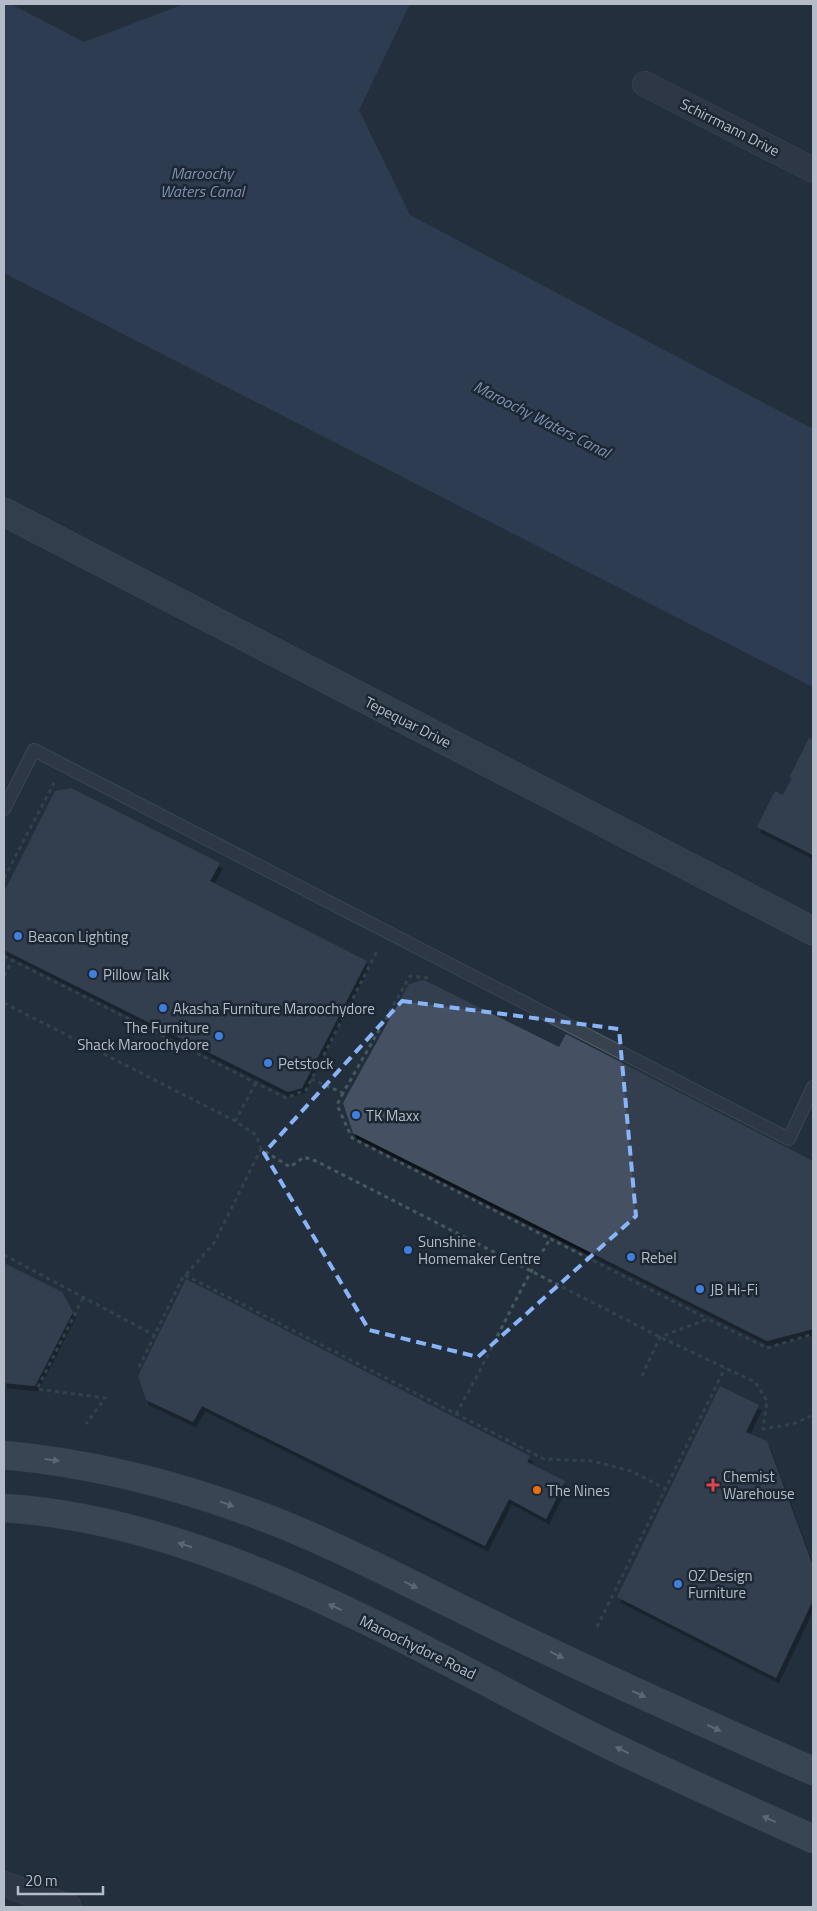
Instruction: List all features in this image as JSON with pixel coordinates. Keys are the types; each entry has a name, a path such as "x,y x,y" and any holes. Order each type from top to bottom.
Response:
{"main road":[{"path":"4,1455 55,1460 112,1471 220,1502 285,1526 608,1680 813,1772"},
{"name":"Maroochydore Road","path":"4,1508 67,1515 121,1526 220,1557 366,1621 613,1746 813,1839"}],"street":[{"name":"Schirrmann Drive","path":"645,84 813,170"},
{"name":"Tepequar Drive","path":"4,512 813,931"},
{"path":"4,1884 69,1907"}],"lane":[{"path":"4,809 34,750 388,930 789,1139 813,1087"}],"path":[{"path":"4,878 53,783 77,772"},
{"path":"4,956 286,1098 306,1090 388,930"},
{"path":"4,976 12,961"},
{"path":"453,965 437,979 410,976 337,1105 352,1138 767,1348 813,1334"},
{"path":"4,1004 235,1120 256,1135 261,1149 290,1167 304,1157 316,1161 660,1338 756,1382 767,1401 763,1429 793,1424 813,1415"},
{"path":"311,1079 343,1094"},
{"path":"235,1120 256,1084"},
{"path":"139,1367 185,1275 214,1243 261,1149"},
{"path":"456,1414 477,1378 510,1309 550,1239"},
{"path":"4,1255 154,1335"},
{"path":"185,1275 544,1459 592,1461 631,1470 666,1488"},
{"path":"83,1298 37,1389 105,1398 86,1424"},
{"path":"642,1376 660,1338 708,1319"},
{"path":"597,1628 725,1368"}],"highlighted area":[{"path":"402,1001 619,1029 636,1216 478,1357 369,1330 264,1153"}],"water":[{"name":"Maroochy Waters Canal","path":"4,4 11,4 84,42 184,4 410,4 359,110 410,215 813,429 813,687 4,273"}],"building":[{"path":"809,738 813,740 813,855 757,827 775,791 783,795 792,778 789,778"},
{"path":"71,788 220,863 210,881 367,961 302,1088 288,1092 4,950 4,892 55,791"},
{"path":"424,980 559,1047 566,1034 813,1161 813,1329 767,1341 353,1133 343,1103 409,984"},
{"path":"4,1263 62,1292 73,1312 35,1386 4,1383"},
{"path":"186,1279 530,1456 527,1462 565,1481 546,1519 509,1499 485,1546 202,1406 193,1422 146,1400 138,1376"},
{"path":"720,1386 759,1405 746,1432 767,1441 813,1566 813,1600 776,1678 617,1597"}],"place":[{"name":"Beacon Lighting","path":"18,936"},
{"name":"Pillow Talk","path":"93,974"},
{"name":"Akasha Furniture Maroochydore","path":"163,1008"},
{"name":"The Furniture Shack Maroochydore","path":"219,1036"},
{"name":"Petstock","path":"268,1063"},
{"name":"TK Maxx","path":"356,1115"},
{"name":"Sunshine Homemaker Centre","path":"408,1250"},
{"name":"Rebel","path":"631,1257"},
{"name":"JB Hi-Fi","path":"700,1289"},
{"name":"Chemist Warehouse","path":"713,1485"},
{"name":"The Nines","path":"537,1490"},
{"name":"OZ Design Furniture","path":"678,1584"}]}
